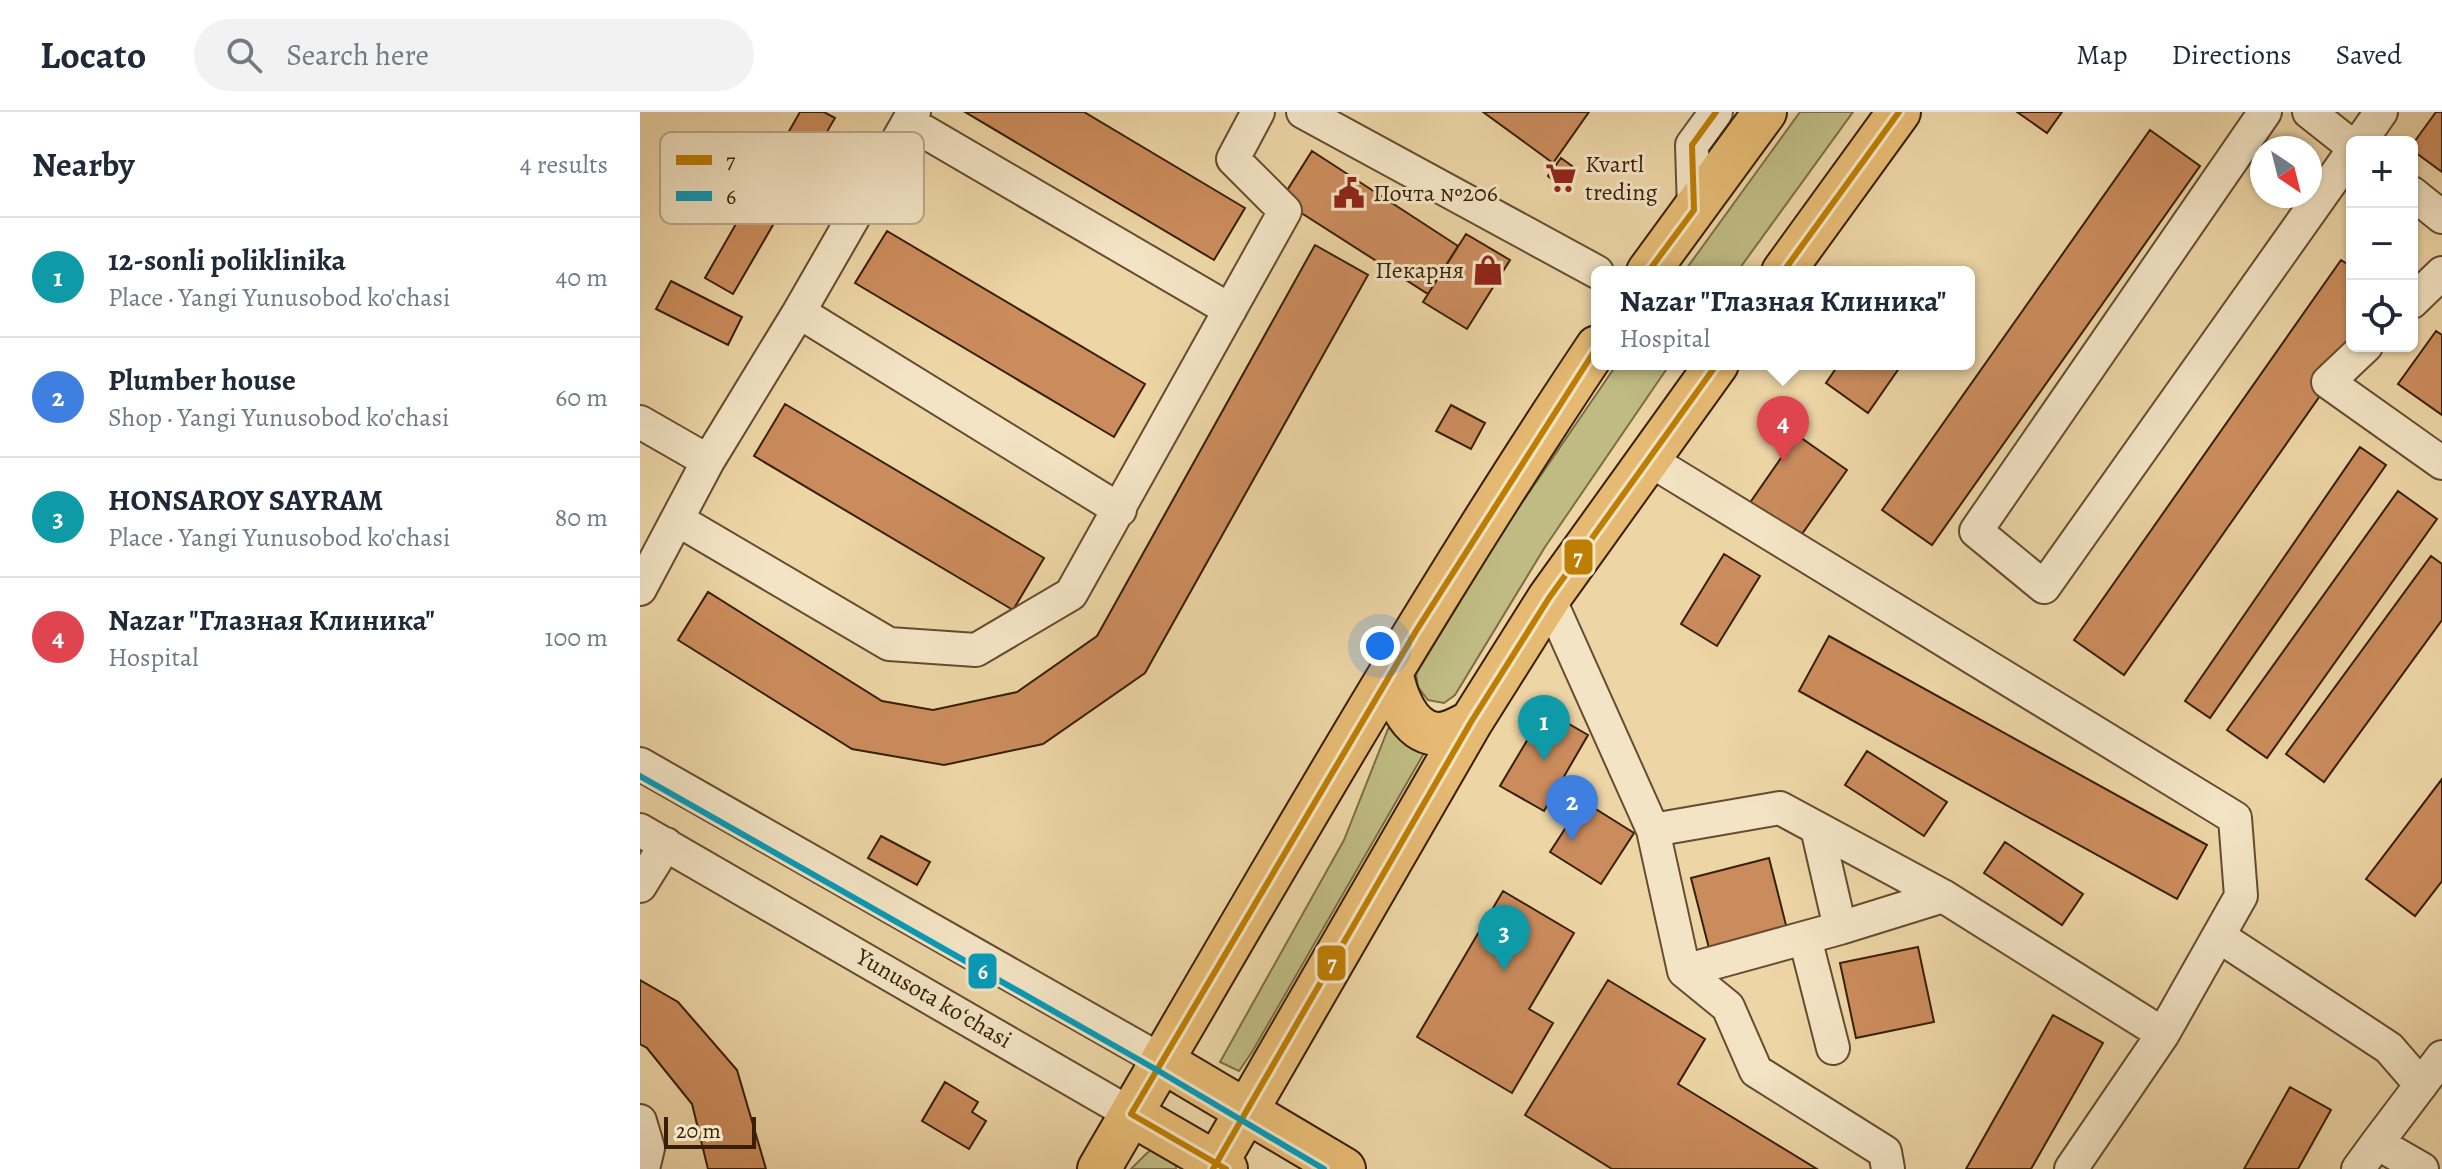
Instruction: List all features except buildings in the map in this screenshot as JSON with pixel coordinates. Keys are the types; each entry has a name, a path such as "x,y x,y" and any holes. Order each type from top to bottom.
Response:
{"main road":[{"path":"1652,266 1765,112"},
{"path":"1787,266 1899,112"},
{"path":"1099,1169 1391,670 1512,473 1591,356"},
{"path":"1218,1167 1246,1111 1471,722 1549,598 1713,370"},
{"path":"1391,670 1406,713 1424,730 1435,734 1451,732 1471,722"},
{"path":"1162,1061 1344,1169"},
{"name":"Yunusota koʻchasi","path":"1131,1114 1218,1167"}],"street":[{"path":"678,520 889,644 976,650 1071,594 1285,211 1233,159 1258,112"},
{"path":"1303,112 1591,269"},
{"path":"1694,210 1692,145 1716,112"},
{"path":"2265,112 1976,531 2044,587 2346,158"},
{"path":"2309,112 2346,144"},
{"path":"2364,136 2381,112"},
{"path":"911,117 1230,310"},
{"path":"2418,198 2442,217"},
{"path":"640,589 708,461 850,224"},
{"path":"2418,296 2442,273"},
{"path":"799,312 1120,510"},
{"path":"2360,352 2328,382 2442,463"},
{"path":"640,422 708,461"},
{"path":"1648,459 2235,818 2241,896 2163,1034 2071,1169"},
{"path":"1549,598 1653,830 1684,971 1728,1007 1756,1071 1885,1152 1888,1169"},
{"path":"640,764 1162,1061"},
{"path":"1653,830 1780,808 1943,896 2163,1034"},
{"path":"1817,828 1840,928"},
{"path":"640,886 653,837"},
{"name":"Yunusota koʻchasi","path":"653,837 1131,1114"},
{"path":"1684,971 1943,896"},
{"path":"2220,937 2389,1048 2421,1085"},
{"path":"1805,938 1833,1048"},
{"path":"2358,1169 2442,1057"},
{"path":"640,1121 648,1148 643,1169"},
{"path":"2377,1143 2422,1169"}],"shaded area":[{"path":"1800,112 1853,112 1741,266 1688,266"},
{"path":"1613,370 1666,370 1545,547 1455,695 1444,703 1428,700 1418,687 1416,674 1508,523"},
{"path":"1390,724 1427,748 1239,1071 1220,1062 1344,840"},
{"path":"1163,1143 1175,1150 1176,1169 1131,1169 1147,1153"}],"transit line":[{"name":"7","path":"1652,266 1694,210 1692,145 1716,112"},
{"name":"7","path":"1787,266 1899,112"},
{"name":"7","path":"1226,1169 1131,1114 1416,631 1591,356"},
{"name":"7","path":"1213,1169 1471,722 1549,598 1713,370"},
{"name":"6","path":"640,776 1157,1070 1324,1169"}],"place":[{"name":"Kvartl treding","path":"1561,178"},
{"name":"Почта №206","path":"1349,193"},
{"name":"Пекарня","path":"1488,270"},
{"name":"Nazar \"Глазная Клиника\"","path":"1783,462"},
{"name":"12-sonli poliklinika","path":"1544,761"},
{"name":"Plumber house","path":"1572,841"},
{"name":"HONSAROY SAYRAM","path":"1504,971"}]}
